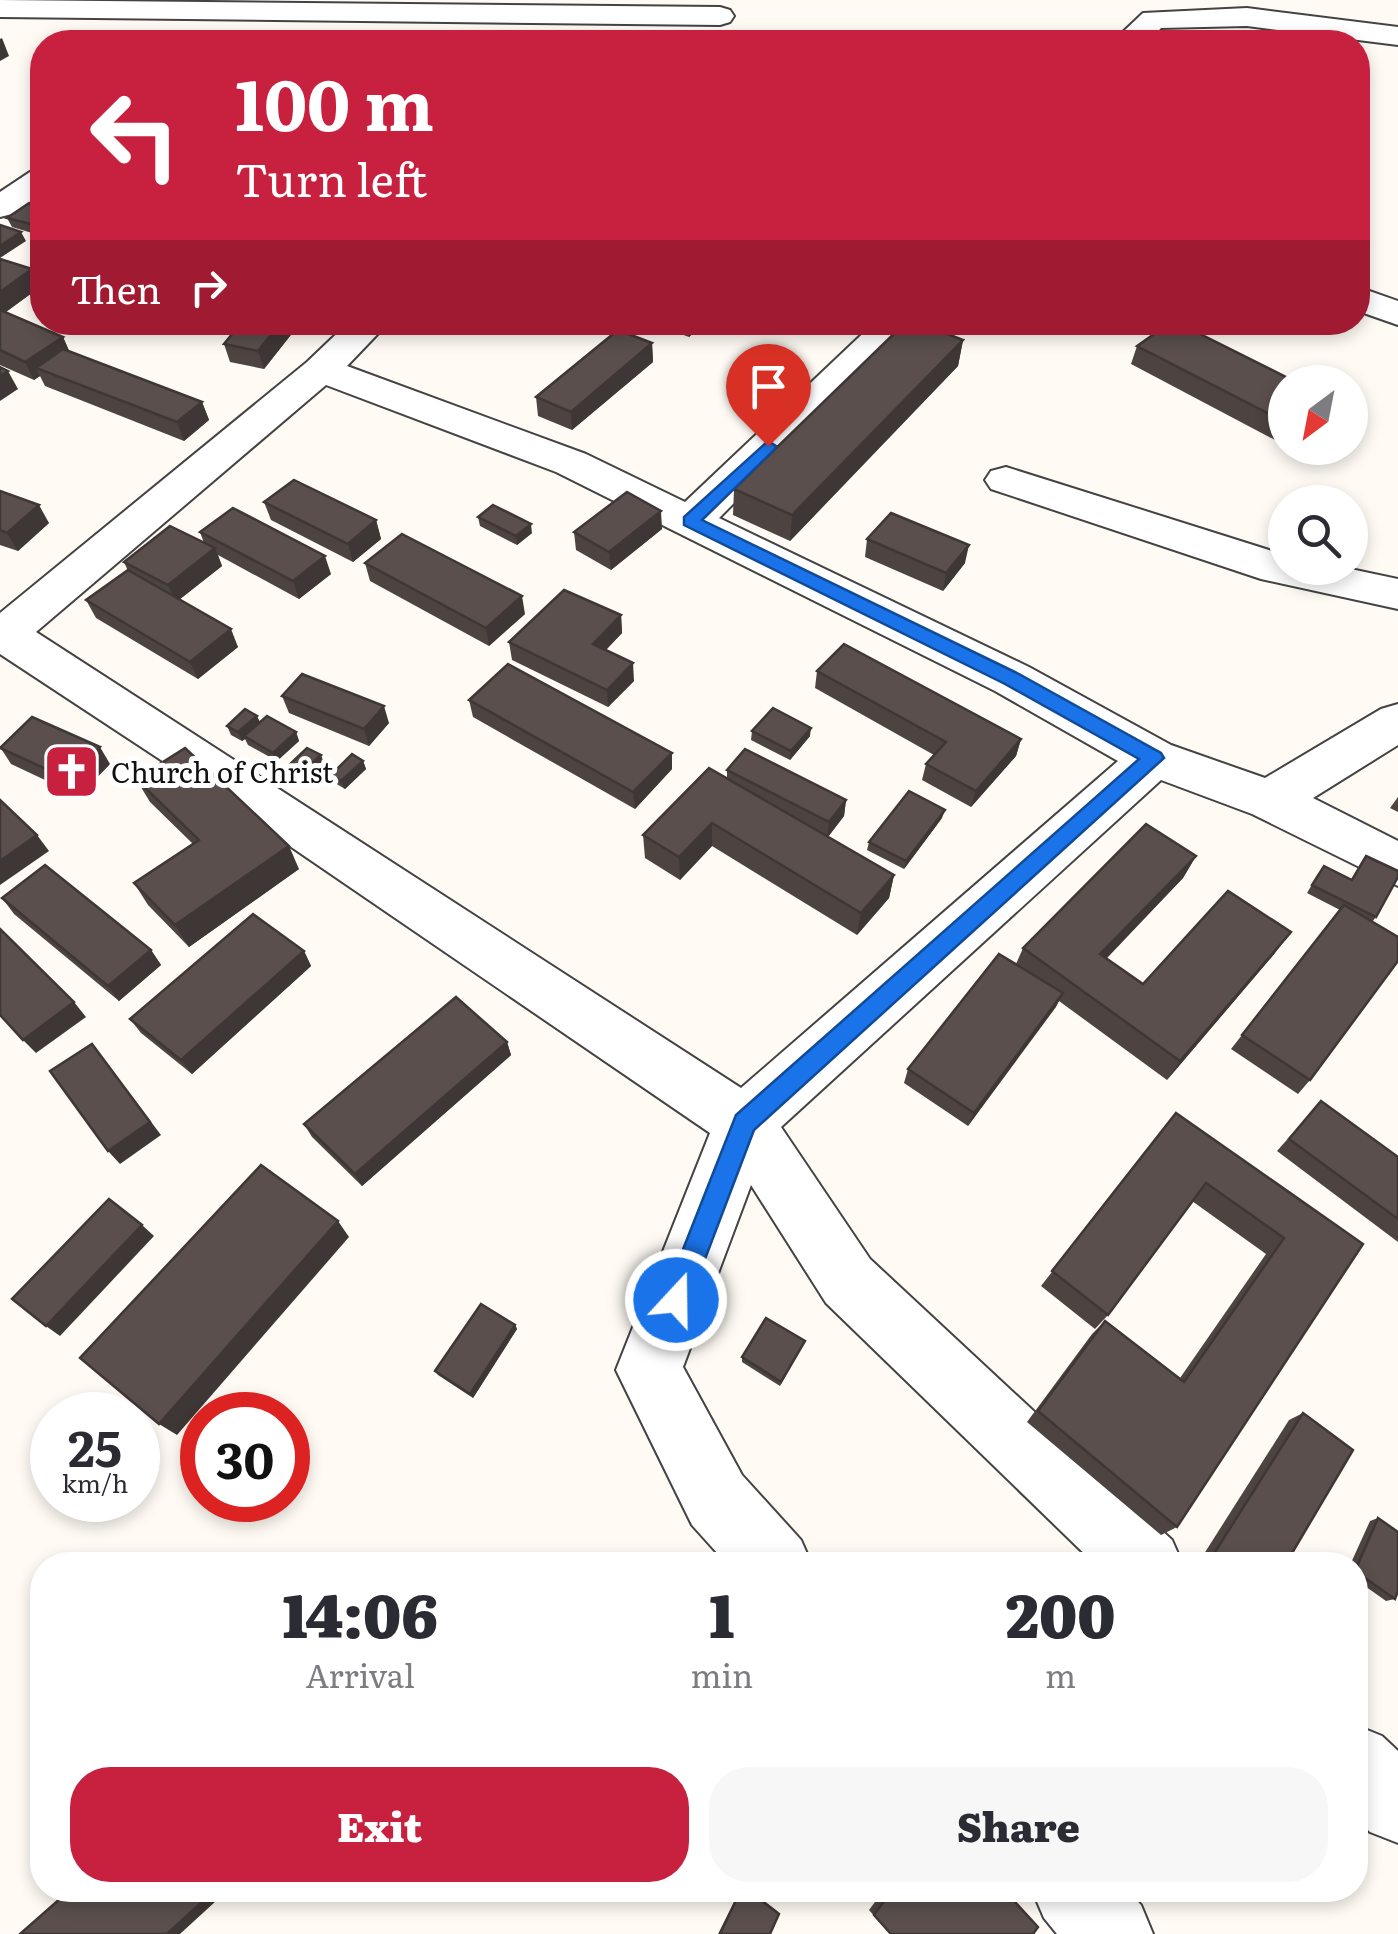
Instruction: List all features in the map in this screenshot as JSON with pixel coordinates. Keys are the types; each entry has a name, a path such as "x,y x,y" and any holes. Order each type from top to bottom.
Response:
{"street":[{"path":"0,8 730,8"},
{"path":"703,30 730,8"},
{"path":"250,30 275,11"},
{"path":"1141,30 1153,19 1247,18 1348,30"},
{"path":"1370,33 1398,36"},
{"path":"0,208 30,187"},
{"path":"1370,303 1398,314"},
{"path":"358,335 2,636 261,800 744,1123 848,1281 1133,1552"},
{"path":"690,521 884,335"},
{"path":"321,370 571,463 1012,679 1154,758 1270,800 1398,866"},
{"path":"1006,480 1277,568 1398,594"},
{"path":"1270,800 1398,722"},
{"path":"764,1552 717,1500 649,1370 744,1123 1154,758"},
{"path":"1368,1775 1398,1804"},
{"path":"1083,1902 1112,1934"}],"building":[{"path":"29,203 30,203 30,224 7,218"},
{"path":"0,225 21,232 0,246"},
{"path":"0,259 30,268 30,270 0,292"},
{"path":"0,310 30,323 30,335 63,337 25,362 0,350"},
{"path":"231,335 271,335 258,351 224,344"},
{"path":"612,335 631,335 652,343 571,412 536,397"},
{"path":"893,335 950,335 963,340 792,515 734,489"},
{"path":"1153,335 1202,335 1268,368 1268,413 1137,346"},
{"path":"63,349 202,402 177,422 36,368"},
{"path":"294,480 376,520 348,544 264,502"},
{"path":"0,491 39,505 7,533 0,530"},
{"path":"627,492 661,511 609,552 574,532"},
{"path":"493,505 531,524 516,536 478,517"},
{"path":"233,508 325,556 293,581 200,532"},
{"path":"891,513 969,545 946,573 867,539"},
{"path":"170,526 215,548 168,585 124,562"},
{"path":"402,534 522,596 486,628 365,563"},
{"path":"128,570 231,629 190,662 86,600"},
{"path":"564,590 621,615 593,644 633,663 607,690 509,642"},
{"path":"844,644 1021,739 976,791 926,764 946,742 817,671"},
{"path":"508,664 672,753 633,792 469,700"},
{"path":"302,674 384,706 364,729 282,696"},
{"path":"773,708 811,728 791,751 752,731"},
{"path":"245,709 257,716 238,732 227,726"},
{"path":"267,716 296,732 273,753 244,736"},
{"path":"32,717 100,747 68,779 0,748"},
{"path":"185,748 289,846 175,925 134,883 199,840 136,779"},
{"path":"307,748 321,755 299,775 286,768"},
{"path":"745,749 846,800 829,822 727,770"},
{"path":"352,754 363,761 341,781 331,775"},
{"path":"709,768 894,875 861,913 712,823 679,857 643,835"},
{"path":"909,791 945,810 906,861 869,842"},
{"path":"0,800 37,835 0,861"},
{"path":"1146,824 1196,856 1100,954 1143,984 1228,891 1291,932 1180,1061 1023,948"},
{"path":"1366,856 1398,871 1376,917 1312,885 1324,866 1352,880"},
{"path":"45,865 151,950 108,986 2,898"},
{"path":"1344,905 1398,937 1398,961 1310,1080 1242,1035"},
{"path":"253,914 304,951 181,1060 130,1019"},
{"path":"0,929 74,1002 23,1040 0,1015"},
{"path":"999,954 1063,993 974,1113 908,1069"},
{"path":"456,997 507,1042 355,1174 304,1124"},
{"path":"92,1044 150,1122 108,1151 50,1071"},
{"path":"1321,1101 1398,1157 1398,1219 1289,1139"},
{"path":"1176,1113 1363,1244 1177,1527 1038,1411 1105,1321 1184,1382 1284,1238 1206,1183 1108,1315 1052,1271"},
{"path":"261,1165 338,1221 187,1392 180,1392 180,1400 160,1423 160,1392 121,1392 80,1358"},
{"path":"109,1199 142,1225 46,1326 12,1299"},
{"path":"481,1304 515,1325 470,1394 435,1371"},
{"path":"766,1318 805,1341 781,1382 742,1357"},
{"path":"1303,1413 1353,1450 1293,1552 1215,1552"},
{"path":"1378,1518 1398,1532 1395,1599 1368,1580 1368,1552 1363,1552"},
{"path":"56,1902 202,1902 167,1934 20,1934"},
{"path":"735,1902 764,1902 779,1914 770,1934 720,1934"},
{"path":"883,1902 1015,1902 1038,1927 1033,1934 891,1934 874,1915"}],"place":[{"name":"Church of Christ","path":"72,771"}],"route":[{"path":"676,1300 744,1123 1154,758 1012,679 690,521 768,446"}]}
